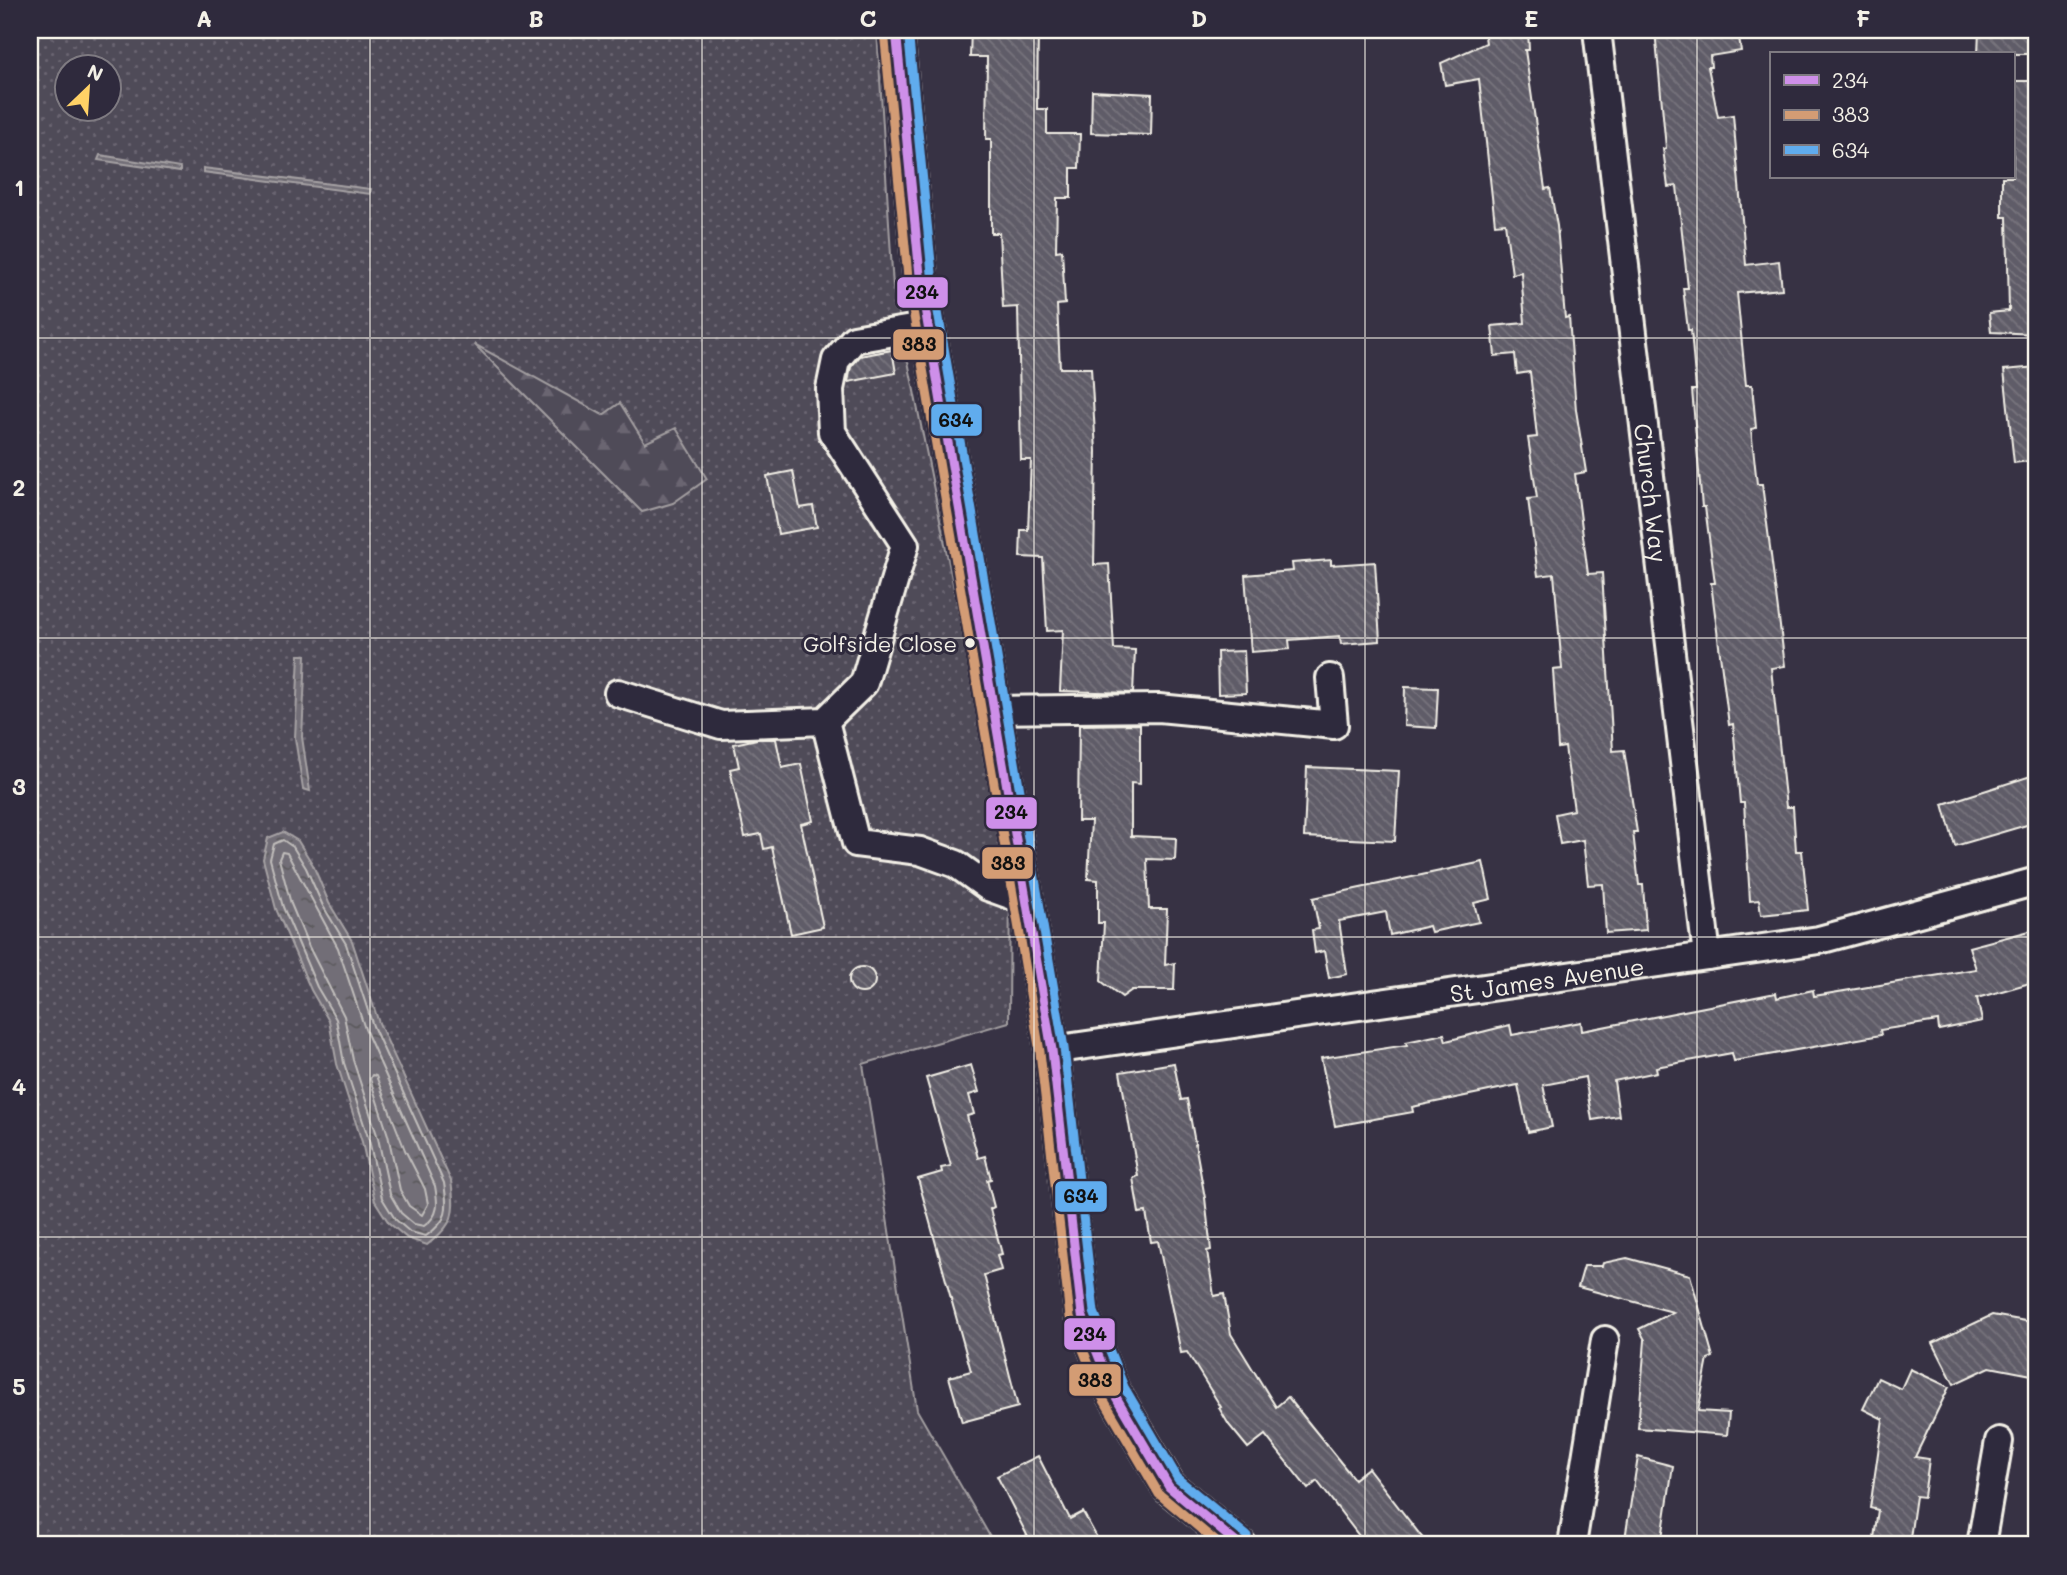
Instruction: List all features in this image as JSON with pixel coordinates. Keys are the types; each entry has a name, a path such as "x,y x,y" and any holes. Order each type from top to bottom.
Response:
{"main road":[{"path":"896,30 921,285 1052,1050 1082,1315 1113,1392 1169,1487 1240,1545"}],"street":[{"name":"Church Way","path":"1597,30 1707,956"},
{"path":"618,693 721,724 825,721 864,683 905,545 832,432 830,389 836,360 853,339 929,326"},
{"path":"995,710 1159,708 1334,725 1330,678"},
{"path":"825,721 856,843 920,851 956,864 988,887 1027,901"},
{"name":"St James Avenue","path":"1052,1050 1819,940 2037,881"},
{"path":"1572,1545 1605,1340"},
{"path":"1981,1545 1998,1441"}],"green space":[{"path":"30,30 877,30 893,287 1010,866 1009,1022 863,1064 917,1410 995,1545 30,1545"},
{"path":"474,344 603,415 620,403 645,443 676,428 707,479 673,503 642,512"}],"water":[{"path":"100,155 180,168 180,172 98,160"},
{"path":"203,168 371,189 370,194 203,172"},
{"path":"299,655 306,655 302,737 310,791 303,789 295,738"},
{"path":"283,832 298,841 313,865 329,903 352,941 379,1023 451,1181 451,1218 443,1231 427,1245 407,1238 389,1223 375,1201 362,1142 337,1064 329,1021 311,990 276,909 263,859 268,838"}],"building":[{"path":"971,30 1038,30 1037,109 1047,109 1047,134 1080,134 1079,168 1071,168 1071,198 1057,198 1056,251 1062,250 1065,304 1057,305 1060,368 1091,368 1096,451 1094,565 1109,564 1114,649 1135,650 1133,693 1060,691 1063,630 1047,631 1043,558 1020,557 1021,530 1028,530 1031,460 1021,460 1018,307 1003,308 999,233 991,233 991,139 986,139 987,57 970,57"},
{"path":"1484,30 1528,30 1529,50 1525,50 1545,189 1550,188 1557,226 1565,318 1569,317 1576,410 1586,472 1575,474 1588,574 1602,573 1613,751 1624,750 1637,832 1633,832 1639,885 1643,885 1646,930 1606,933 1603,884 1588,885 1583,840 1560,844 1555,814 1574,810 1565,747 1558,748 1553,670 1562,669 1554,574 1538,576 1528,499 1537,498 1528,438 1537,437 1530,372 1517,374 1515,354 1495,356 1492,326 1525,323 1521,272 1512,274 1505,223 1495,224 1479,79 1445,85 1441,63 1486,43"},
{"path":"1655,30 1738,30 1741,51 1710,56 1711,67 1708,67 1718,117 1733,115 1746,265 1779,261 1782,289 1737,293 1746,385 1752,385 1756,428 1751,429 1757,484 1762,484 1785,666 1771,668 1786,807 1793,807 1796,851 1802,851 1808,910 1761,915 1759,900 1750,901 1744,803 1740,803 1733,724 1729,725 1711,583 1715,583 1705,507 1702,507 1692,390 1696,390 1691,330 1688,330 1683,288 1688,288 1677,186 1668,187 1663,149 1666,148"},
{"path":"1979,30 2032,30 2032,54 1978,52"},
{"path":"2014,81 2037,81 2037,334 1991,332 1989,313 2009,311 2007,217 2002,217 2002,178 2014,178"},
{"path":"1092,91 1152,94 1151,135 1091,133"},
{"path":"892,350 896,373 848,382 851,367 860,356"},
{"path":"2037,367 2037,460 2014,463 2004,370"},
{"path":"793,471 800,508 813,506 817,527 778,534 767,476"},
{"path":"1331,560 1331,565 1375,562 1380,641 1341,644 1340,636 1289,640 1290,649 1251,652 1245,575 1293,571 1292,563"},
{"path":"1244,651 1246,693 1218,694 1217,652"},
{"path":"1405,687 1438,688 1436,728 1404,726"},
{"path":"1140,724 1140,784 1131,783 1131,836 1176,838 1175,860 1147,859 1149,909 1167,909 1165,965 1175,963 1174,990 1132,990 1122,997 1101,981 1104,923 1098,923 1098,880 1088,879 1091,821 1078,821 1079,725"},
{"path":"757,739 776,739 782,768 801,764 813,821 801,824 823,927 791,934 772,847 764,849 761,834 745,837 730,769 739,767 734,744"},
{"path":"1307,767 1399,771 1395,841 1304,837"},
{"path":"2037,774 2037,822 1955,846 1943,804"},
{"path":"1483,862 1491,899 1474,903 1479,922 1431,932 1429,926 1390,935 1386,912 1339,921 1347,974 1329,978 1324,951 1315,953 1312,930 1319,929 1313,898"},
{"path":"2037,929 2037,981 1977,998 1982,1021 1939,1030 1938,1021 1880,1030 1881,1035 1734,1061 1732,1053 1656,1067 1657,1072 1614,1081 1619,1116 1592,1120 1585,1077 1543,1085 1552,1127 1528,1132 1518,1085 1412,1107 1413,1112 1335,1126 1321,1058 1407,1045 1406,1042 1444,1034 1446,1041 1510,1025 1512,1035 1581,1022 1582,1031 1776,993 1777,998 1813,990 1814,996 1976,969 1969,947"},
{"path":"862,967 871,971 875,980 871,989 862,993 853,989 849,980 853,971"},
{"path":"1174,1063 1181,1100 1187,1099 1205,1198 1211,1250 1207,1251 1214,1296 1224,1294 1231,1334 1276,1407 1288,1397 1354,1479 1368,1468 1428,1545 1366,1545 1317,1481 1308,1489 1265,1435 1248,1448 1229,1425 1187,1352 1181,1353 1158,1241 1151,1242 1146,1212 1139,1213 1133,1178 1138,1176 1120,1072"},
{"path":"971,1065 979,1092 969,1095 974,1114 967,1116 978,1158 985,1156 991,1179 987,1180 994,1207 990,1209 1002,1254 997,1255 1001,1270 984,1275 1018,1407 962,1422 949,1377 971,1371 918,1179 942,1172 941,1168 951,1166 926,1078"},
{"path":"1627,1258 1690,1275 1713,1357 1708,1359 1698,1411 1729,1413 1727,1435 1638,1428 1645,1340 1639,1329 1673,1312 1578,1287 1584,1266 1602,1266 1603,1263"},
{"path":"1992,1315 2037,1323 2037,1376 1990,1367 1954,1384 1933,1343"},
{"path":"1910,1369 1949,1387 1915,1457 1929,1459 1924,1497 1916,1496 1909,1545 1873,1545 1878,1510 1870,1508 1883,1419 1863,1409 1878,1378 1901,1389"},
{"path":"1038,1456 1070,1519 1083,1512 1101,1545 1032,1545 997,1476"},
{"path":"1638,1457 1673,1466 1661,1545 1624,1545"}],"transit line":[{"name":"234","path":"896,30 921,285 1052,1050 1082,1315 1113,1392 1169,1487 1239,1545"},
{"name":"634","path":"908,30 933,283 1064,1048 1094,1312 1124,1387 1178,1479 1247,1536"},
{"name":"383","path":"884,31 909,287 1040,1052 1070,1317 1102,1397 1159,1494 1220,1545"}],"place":[{"name":"Golfside Close","path":"970,643"}]}
